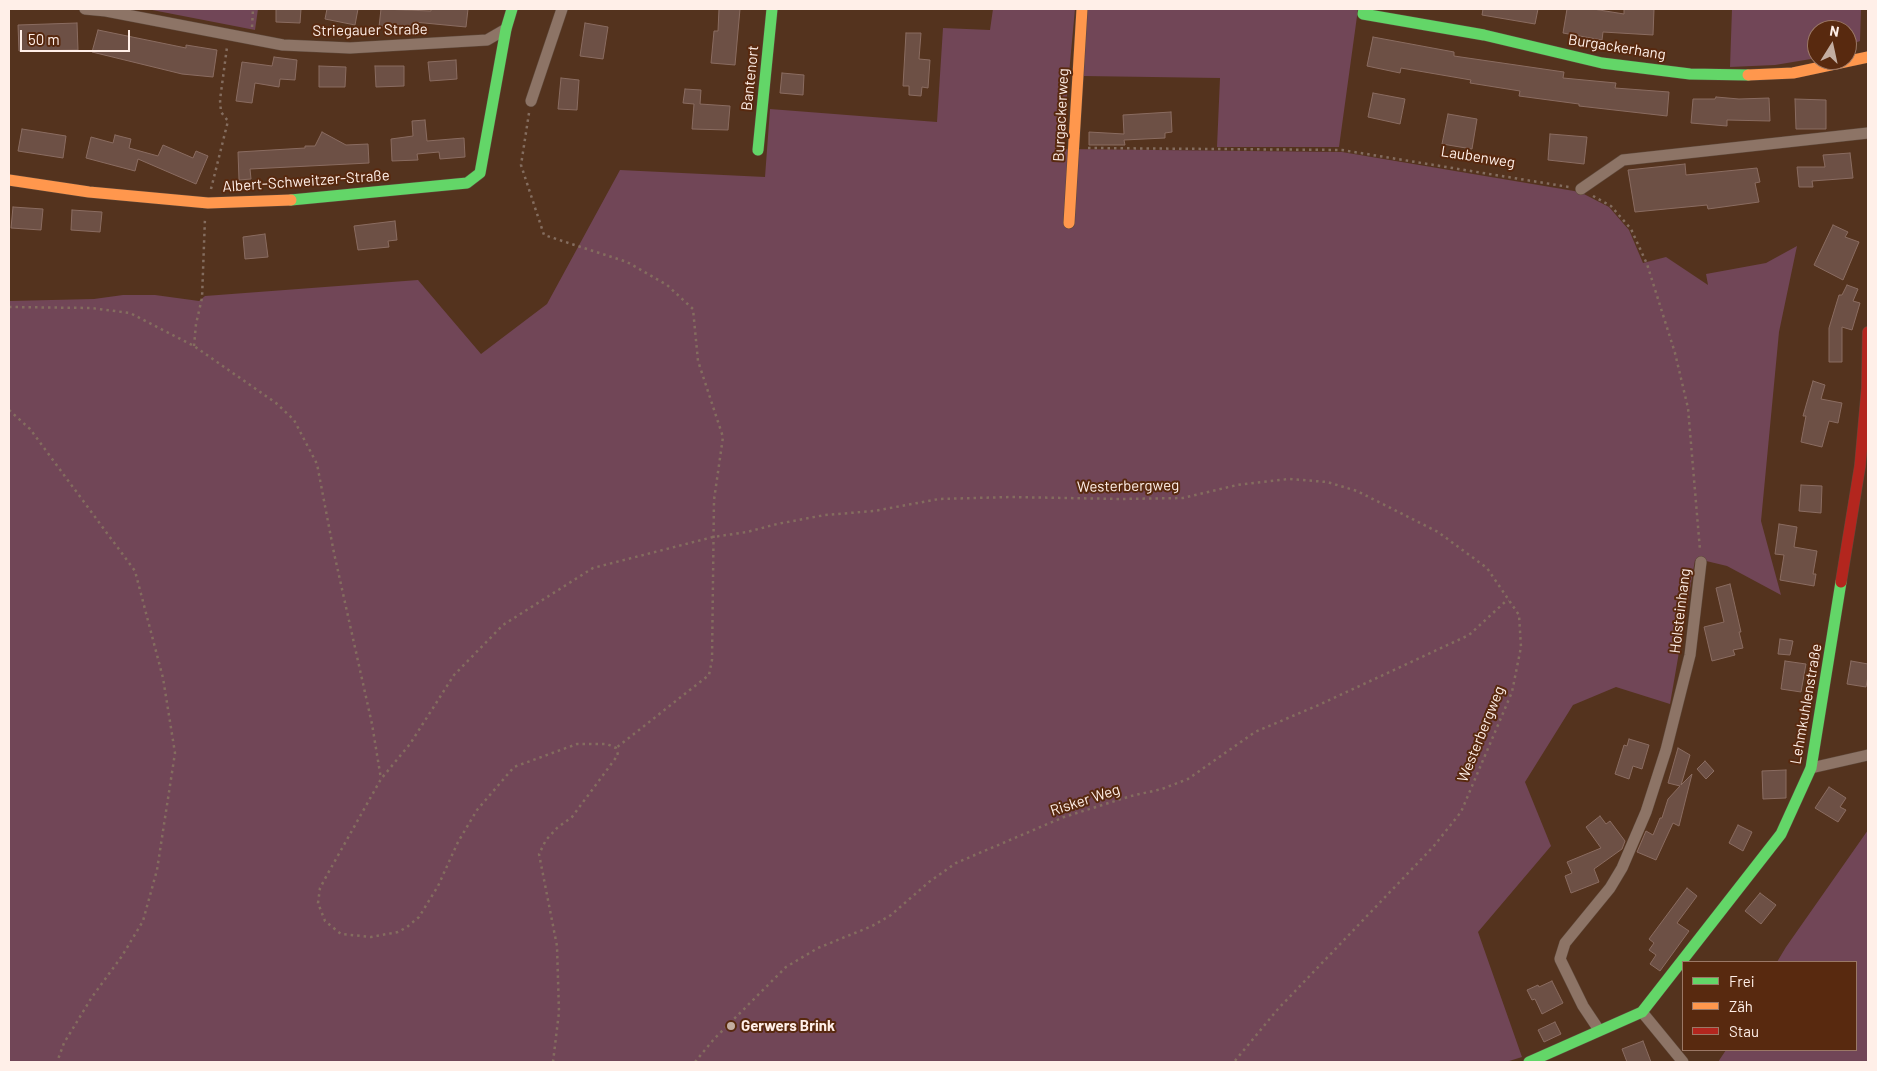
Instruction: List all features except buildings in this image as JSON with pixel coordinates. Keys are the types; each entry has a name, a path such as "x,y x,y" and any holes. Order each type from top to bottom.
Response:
{"street":[{"name":"Striegauer Straße","path":"85,9 106,11 283,44 350,48 487,40 506,29"},
{"name":"Albert-Schweitzer-Straße","path":"9,180 89,192 208,203 268,202 466,184 480,173 488,136 501,52 512,9"},
{"path":"531,101 562,9"},
{"name":"Bantenort","path":"758,150 772,9"},
{"name":"Burgackerweg","path":"1069,223 1082,9"},
{"name":"Burgackerhang","path":"1364,12 1484,35 1602,63 1690,74 1759,75 1793,72 1868,57"},
{"path":"1581,189 1623,160 1868,133"},
{"name":"Lehmkuhlenstraße","path":"1529,1062 1642,1012 1781,834 1811,768 1864,467 1868,332"},
{"name":"Holsteinhang","path":"1598,1030 1583,1006 1560,959 1564,943 1610,888 1622,868 1646,812 1666,750 1690,655 1701,562"},
{"path":"1811,768 1868,755"},
{"path":"1642,1012 1683,1062"}],"path":[{"path":"252,14 253,9"},
{"path":"194,346 196,324 202,298 205,211 228,121 221,112 220,100 225,58"},
{"path":"531,101 521,166 544,235 626,262 667,285 693,309 698,361 723,437 714,500 712,536 712,660 709,675 616,748 618,755 572,817 557,828 546,840 539,854 557,946 559,1012 553,1062"},
{"name":"Laubenweg","path":"1074,148 1342,150 1581,189"},
{"name":"Holsteinhang","path":"1581,189 1611,206 1626,223 1631,229 1647,264 1675,353 1688,408 1701,562"},
{"path":"9,307 91,308 130,313 194,346 276,403 294,420 317,464 382,779"},
{"path":"9,410 30,429 136,571 163,678 175,753 157,870 143,920 122,956 92,997 64,1043 57,1062"},
{"name":"Westerbergweg","path":"616,748 607,744 577,744 514,768 477,810 458,842 438,886 420,917 408,927 398,932 371,938 341,934 325,921 318,903 320,888 382,779 410,744 454,675 503,625 593,568 712,536 746,532 777,524 825,516 939,499 1120,500 1183,498 1237,485 1289,478 1328,482 1357,491 1438,532 1487,568 1519,615 1521,647 1512,692 1461,812 1433,847 1278,1009 1234,1062"},
{"name":"Risker Weg","path":"696,1062 714,1039 786,967 818,948 872,926 891,915 929,882 956,863 1064,817 1162,789 1188,779 1255,732 1321,704 1469,635 1504,602 1509,601"}],"shaded area":[{"path":"147,9 258,9 255,30"},
{"path":"993,9 1075,9 1062,149 1342,152 1580,192 1609,207 1629,230 1643,263 1666,257 1708,285 1706,274 1766,263 1797,246 1779,332 1761,521 1781,595 1727,566 1695,560 1670,704 1616,687 1573,705 1525,782 1551,846 1478,932 1522,1057 1506,1062 9,1062 9,301 155,295 199,301 205,296 418,280 481,354 547,304 620,170 765,177 770,109 937,122 943,28 990,30"},
{"path":"1087,9 1358,9 1339,147 1217,147 1220,78 1083,76"},
{"path":"1732,9 1861,9 1860,41 1857,42 1857,20 1807,20 1807,60 1775,65 1730,67"},
{"path":"1868,830 1868,1062 1718,1062 1725,1051 1857,1051 1857,961 1778,961"}],"traffic: fast":[{"path":"291,200 467,183 480,173 506,29 512,9"},
{"path":"758,150 772,9"},
{"path":"1364,9 1363,14 1484,35 1602,63 1690,74 1748,75"},
{"path":"1529,1062 1642,1012 1781,834 1811,768 1841,582"}],"traffic: slow":[{"path":"1069,223 1082,9"},
{"path":"1748,75 1793,73 1868,57"},
{"path":"9,180 89,192 208,203 291,200"}],"traffic: jam":[{"path":"1841,582 1860,466 1867,388 1868,332"}],"place":[{"name":"Gerwers Brink","path":"731,1026"}]}
